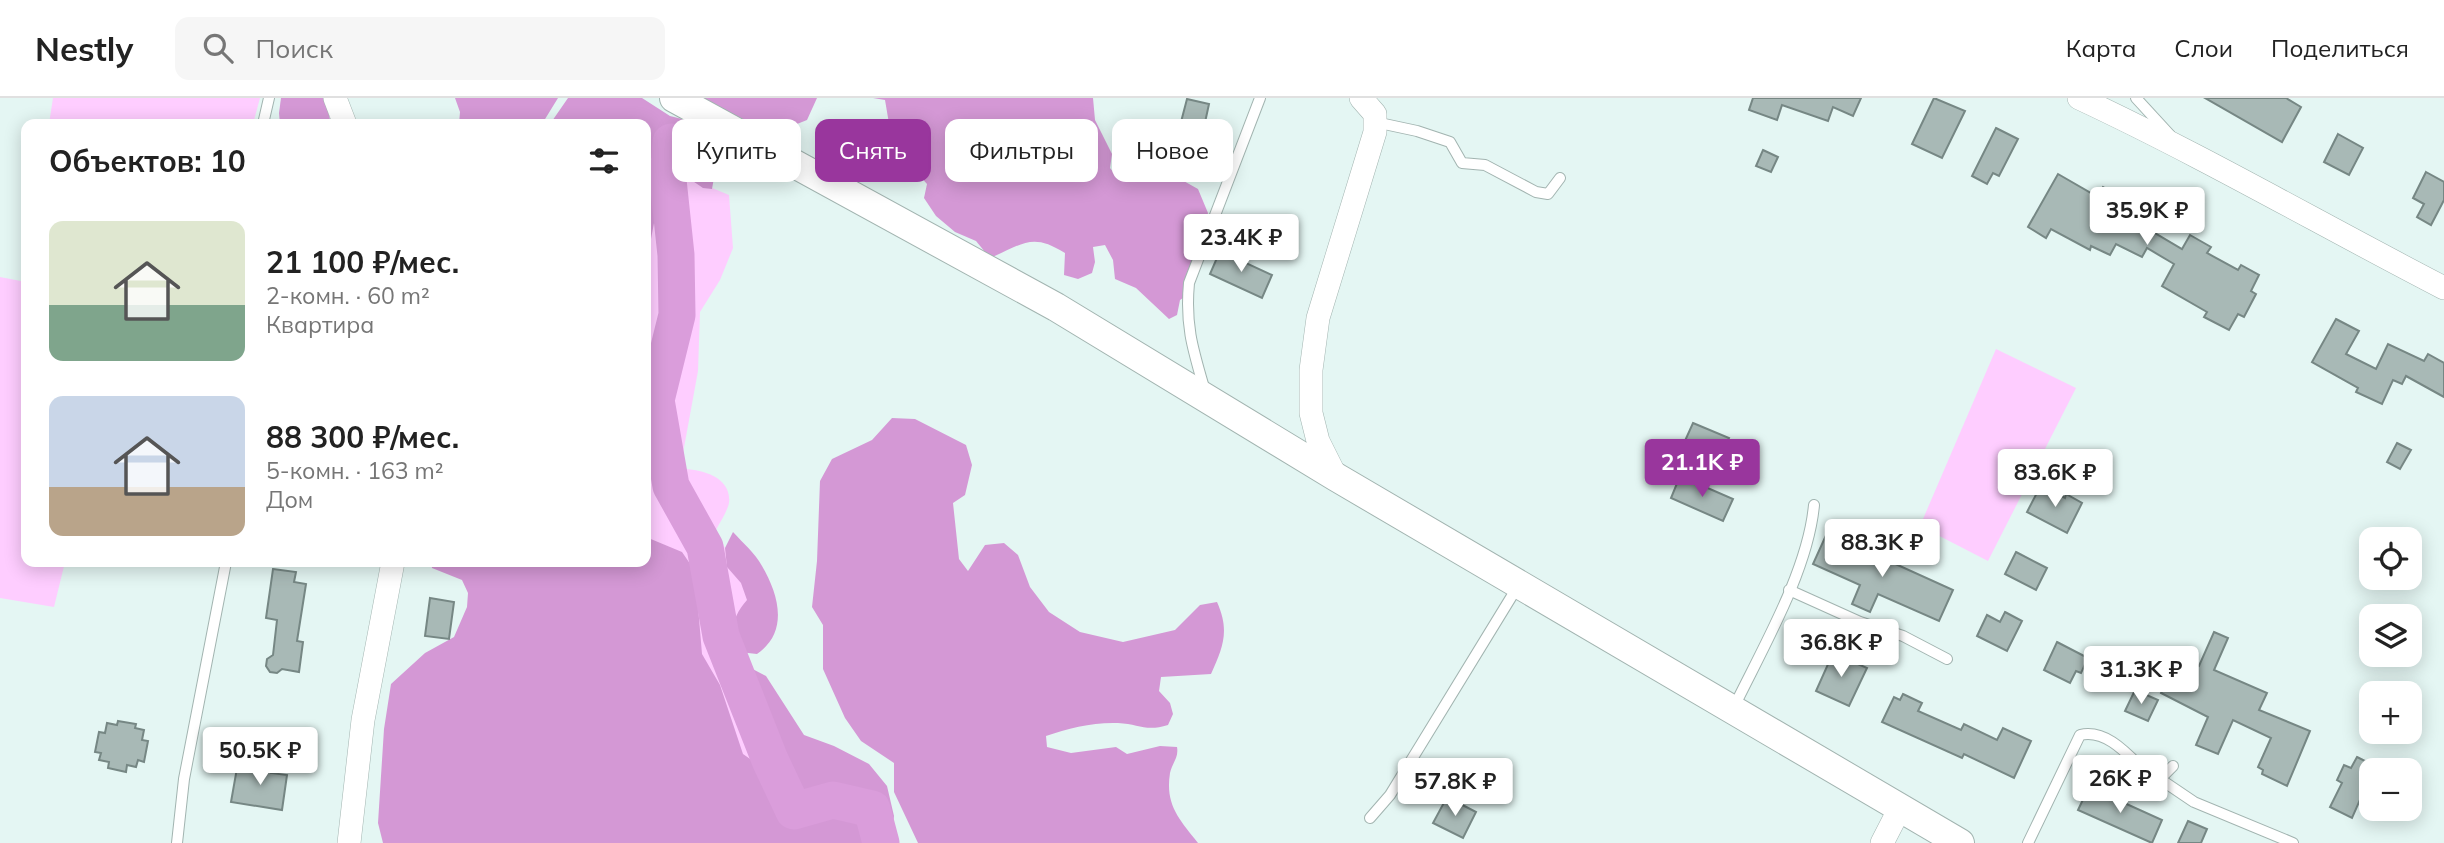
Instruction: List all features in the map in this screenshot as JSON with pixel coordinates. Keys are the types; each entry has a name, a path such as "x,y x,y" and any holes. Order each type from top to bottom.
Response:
{"street":[{"path":"335,98 343,119"},
{"path":"674,98 1056,307 1336,477 1960,843"},
{"path":"1336,477 1318,441 1311,413 1311,370 1318,318 1375,132 1375,114 1361,98"},
{"path":"2079,98 2182,148 2331,230 2444,288"},
{"path":"349,843 363,720 392,567"},
{"path":"1881,843 1900,808"}],"lane":[{"path":"264,119 269,98"},
{"path":"1207,397 1189,338 1186,313 1189,283 1260,98"},
{"path":"2136,98 2182,148"},
{"path":"1375,122 1417,131 1450,142 1462,163 1485,165 1536,192 1548,194 1560,178"},
{"path":"1733,709 1789,590 1812,526 1814,505"},
{"path":"177,843 184,779 225,567"},
{"path":"1370,818 1390,795 1519,584"},
{"path":"1789,590 1860,622 1903,636 1947,659"},
{"path":"2028,843 2080,735 2091,732 2109,738 2151,778 2162,777 2173,766"},
{"path":"2157,777 2194,802 2293,843"}],"shaded area":[{"path":"53,98 260,98 254,119 50,119"},
{"path":"281,98 325,98 330,119 280,119"},
{"path":"455,98 558,98 545,119 459,119"},
{"path":"568,98 642,98 670,116 682,119 672,119 672,168 651,158 651,119 553,119"},
{"path":"700,98 817,98 807,120 801,122 801,119 743,119"},
{"path":"873,98 1093,98 1095,119 945,119 945,182 1098,182 1098,126 1112,154 1112,182 1186,182 1198,189 1208,213 1201,240 1190,265 1192,292 1180,300 1177,315 1169,319 1136,288 1115,279 1113,260 1105,245 1093,247 1095,262 1092,273 1078,279 1064,275 1065,253 1044,243 1027,242 990,258 976,241 955,232 936,216 924,198 925,182 931,182 931,119 888,119 885,100"},
{"path":"663,157 672,163 672,182 700,182 729,195 733,248 720,280 700,312 698,371 683,453 685,469 715,477 726,487 729,494 728,506 716,530 747,592 748,611 737,651 740,686 836,790 856,792 894,843 870,843 809,825 791,825 775,817 747,766 651,550 651,165"},
{"path":"651,178 657,185 657,207 651,239"},
{"path":"694,182 713,182 712,189 703,188"},
{"path":"0,277 21,281 21,567 64,567 54,607 0,598"},
{"path":"1996,349 2076,388 1988,561 1920,526"},
{"path":"892,418 915,419 966,445 972,465 965,495 953,503 959,559 968,571 985,545 1004,543 1018,555 1030,587 1049,612 1080,632 1123,642 1175,630 1200,605 1217,602 1224,630 1219,655 1211,674 1161,677 1159,691 1170,703 1173,714 1168,725 1148,728 1100,723 1046,736 1047,747 1071,753 1116,747 1127,754 1160,746 1177,747 1170,773 1170,794 1179,819 1198,843 918,843 894,792 894,763 861,741 845,718 823,669 823,625 812,607 820,481 832,459 872,440"},
{"path":"733,532 759,561 776,601 778,613 774,635 757,654 739,652 734,638 735,618 747,600 741,583 727,567 725,548"},
{"path":"651,539 682,552 695,571 702,654 720,685 743,754 766,770 781,814 798,825 842,807 861,819 871,843 383,843 378,823 384,729 391,684 425,653 454,637 467,607 468,593 462,580 432,568 651,567"},
{"path":"743,664 766,676 804,735 834,746 869,764 887,786 894,816 892,830 875,827 854,794 840,789 818,800 792,800 777,782 762,738 740,707 732,689 732,673 736,665"}],"building":[{"path":"1753,98 1861,98 1853,116 1833,107 1828,121 1782,105 1777,120 1749,110"},
{"path":"1934,98 1965,111 1942,158 1912,144"},
{"path":"2205,98 2286,98 2301,107 2282,142"},
{"path":"1187,99 1209,104 1206,119 1182,119"},
{"path":"1996,128 2018,139 1999,176 1993,173 1987,184 1972,176"},
{"path":"2338,134 2363,148 2349,175 2324,162"},
{"path":"1763,150 1778,157 1771,172 1756,166"},
{"path":"2426,172 2444,182 2444,200 2431,225 2417,217 2424,204 2413,198"},
{"path":"2058,174 2098,197 2103,187 2162,219 2155,233 2182,249 2190,235 2211,247 2207,253 2238,270 2241,265 2259,275 2251,291 2256,294 2244,317 2238,314 2229,330 2204,317 2207,312 2162,286 2174,264 2147,248 2142,257 2116,244 2110,255 2091,246 2090,250 2051,229 2046,238 2028,227"},
{"path":"1220,251 1272,275 1262,298 1210,274"},
{"path":"2336,319 2359,331 2346,354 2376,369 2388,344 2424,361 2428,354 2444,363 2444,397 2406,376 2402,384 2393,380 2382,404 2356,392 2358,388 2312,362"},
{"path":"1693,423 1729,438 1722,454 1703,446 1701,450 1684,443"},
{"path":"2397,443 2411,450 2400,469 2387,462"},
{"path":"1680,476 1733,499 1723,521 1671,498"},
{"path":"2041,485 2065,498 2066,494 2082,503 2067,533 2027,512"},
{"path":"1827,533 1953,590 1939,621 1878,594 1870,612 1852,604 1860,585 1813,564"},
{"path":"2016,552 2047,568 2036,590 2005,574"},
{"path":"273,569 296,572 294,582 306,584 297,641 303,642 299,672 282,669 277,673 270,672 266,666 267,659 273,655 277,620 266,618"},
{"path":"430,598 454,602 449,639 425,636"},
{"path":"2005,612 2022,621 2007,651 1977,636 1987,615 2000,622"},
{"path":"2214,632 2228,638 2214,670 2267,693 2259,710 2310,731 2287,786 2262,774 2263,770 2258,767 2271,738 2233,720 2218,754 2196,745 2208,717 2161,693 2178,656 2199,666"},
{"path":"2057,642 2088,658 2081,673 2076,671 2070,683 2044,670"},
{"path":"1833,653 1867,668 1849,706 1816,691"},
{"path":"2135,690 2158,700 2148,721 2125,711"},
{"path":"1903,694 1922,703 1918,711 1961,730 1964,724 1997,740 2003,728 2031,741 2014,778 1964,754 1962,758 1882,722 1894,697 1900,700"},
{"path":"118,721 136,724 135,728 144,730 142,740 148,741 144,762 138,760 136,767 127,765 126,772 108,768 109,762 99,760 101,753 95,752 99,732 105,733 107,723 117,725"},
{"path":"2357,757 2359,758 2359,802 2352,818 2330,807 2342,783 2337,780 2344,765 2351,768"},
{"path":"253,761 272,764 271,773 287,775 282,810 231,802 237,768 252,770"},
{"path":"2089,787 2162,820 2152,843 2078,810"},
{"path":"1447,797 1476,812 1463,838 1433,823"},
{"path":"2188,821 2207,829 2201,843 2178,843"}],"waterway":[{"path":"671,142 668,180 676,255 677,315 656,400 671,486 705,547 721,636 770,760 794,811 833,800 872,809 881,843"}]}
